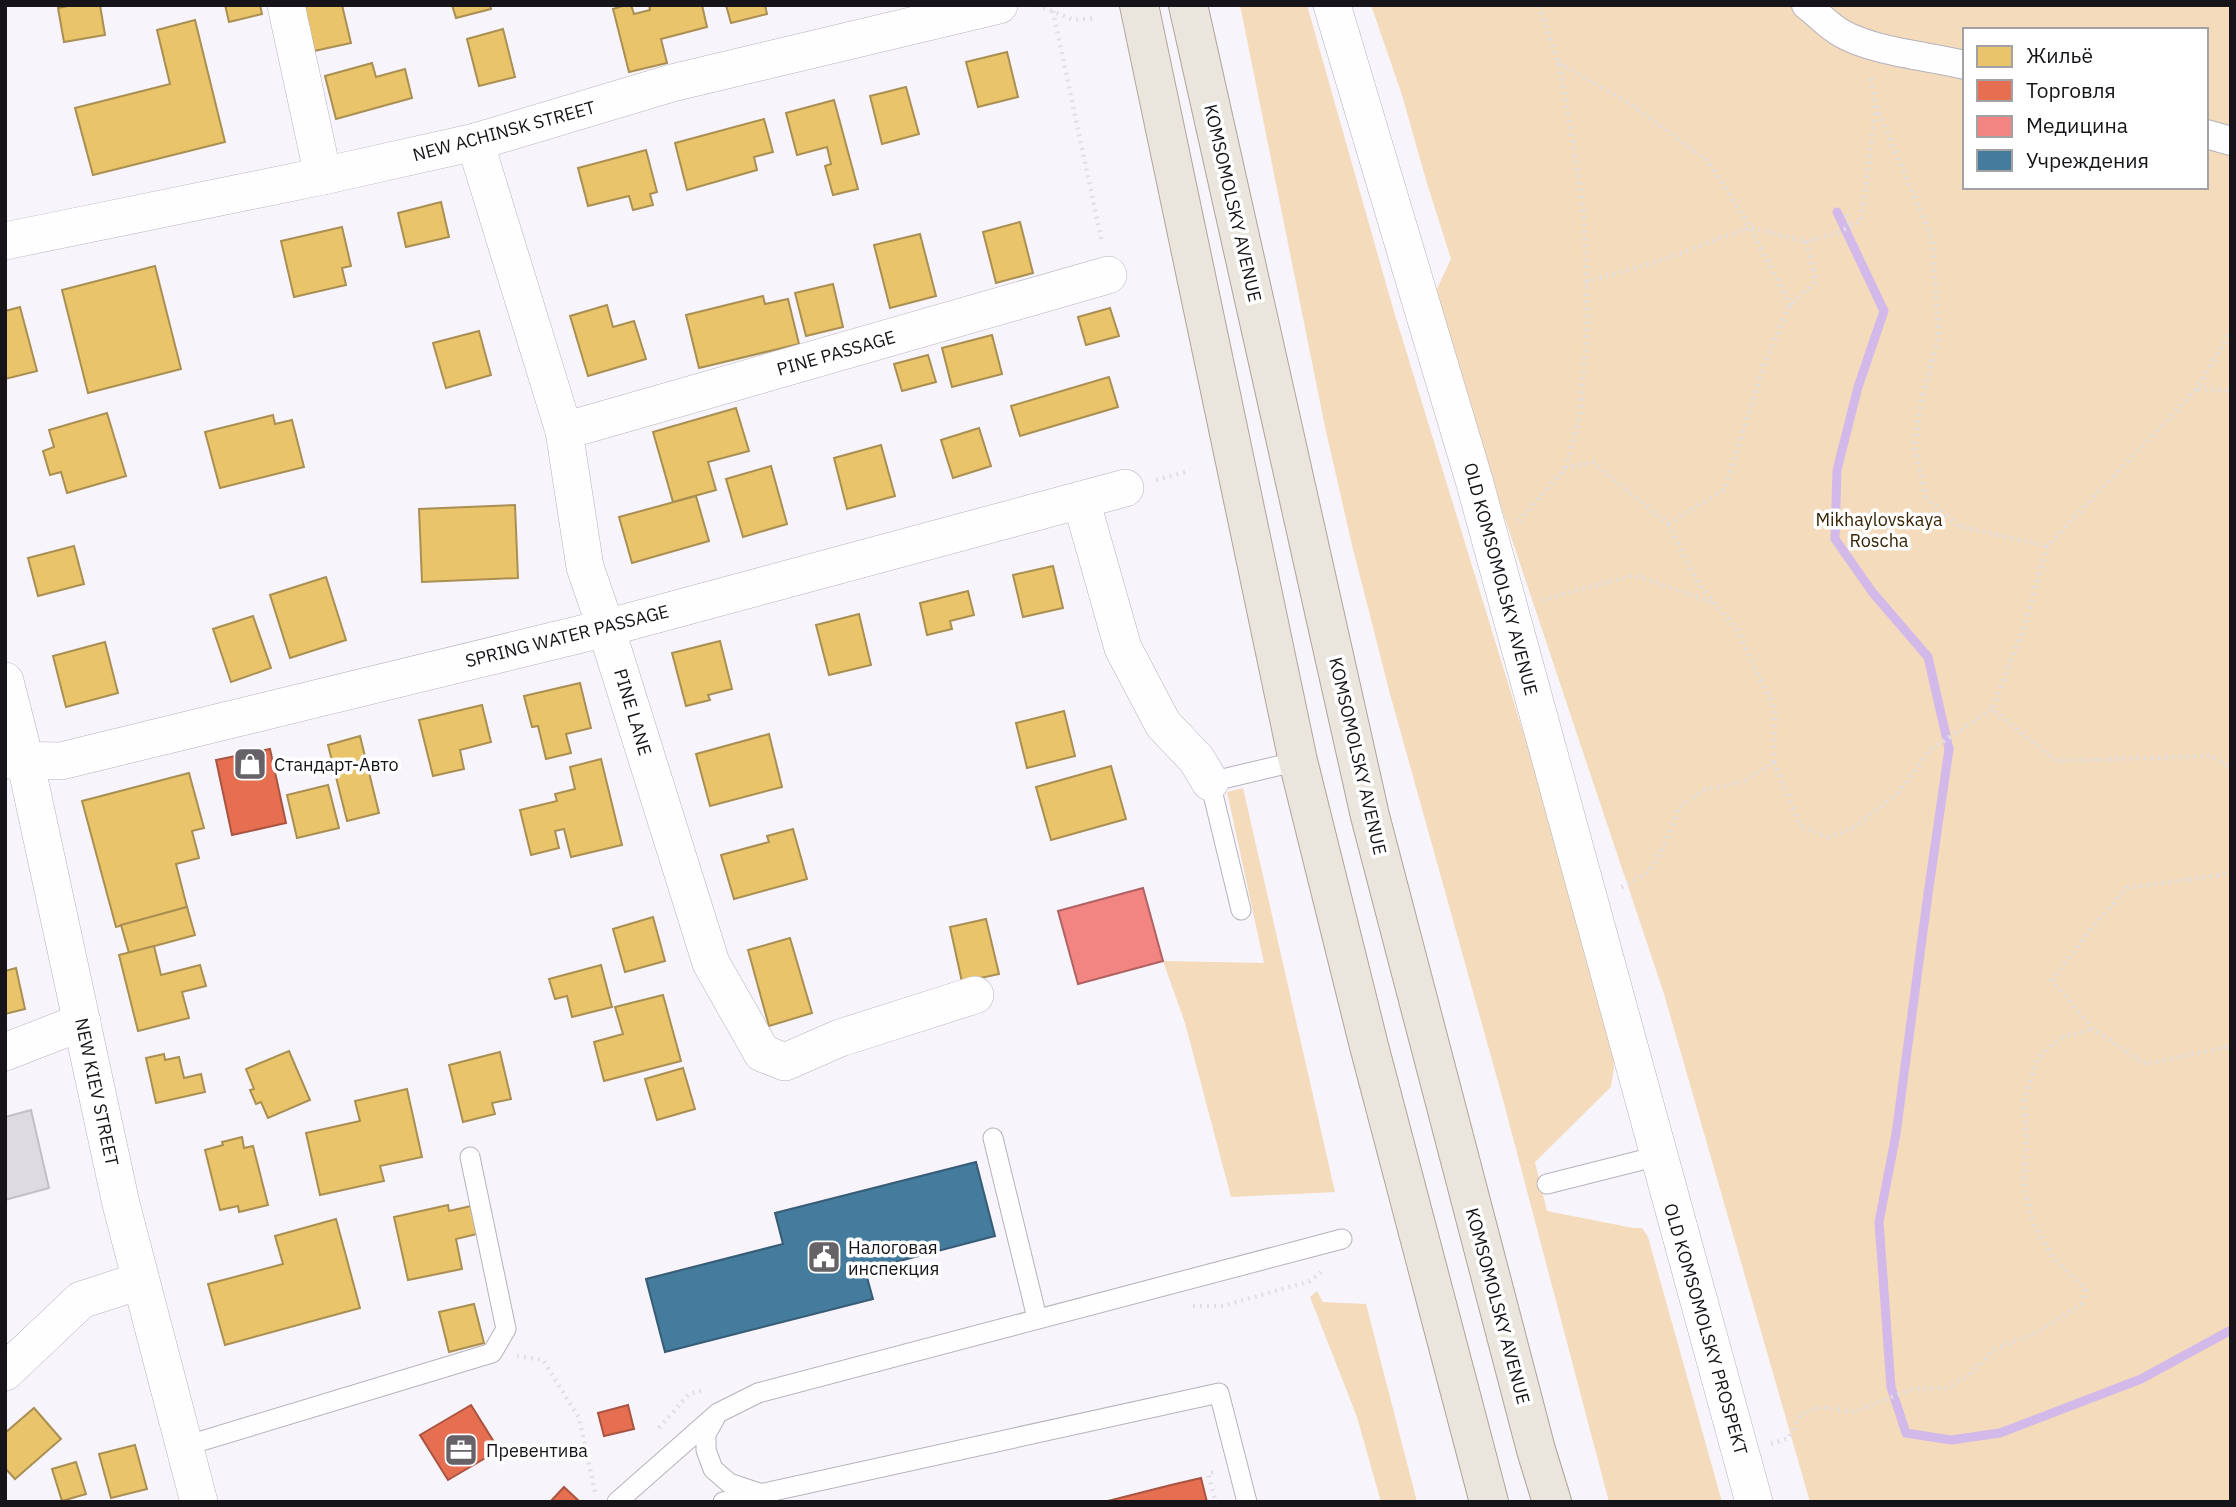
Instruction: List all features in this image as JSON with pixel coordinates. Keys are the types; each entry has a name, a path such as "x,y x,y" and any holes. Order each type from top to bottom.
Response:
{"main road":[{"path":"1139,5 1298,761 1369,1046 1489,1502"},
{"name":"KOMSOMOLSKY AVENUE","path":"1188,5 1370,816 1536,1450 1552,1502"}],"street":[{"path":"286,5 323,176"},
{"name":"NEW ACHINSK STREET","path":"5,241 475,142 672,83 999,5"},
{"name":"OLD KOMSOMOLSKY AVENUE","path":"1332,5 1490,536 1658,1156"},
{"path":"1806,5 1841,33 1858,40 1963,65"},
{"path":"2208,135 2231,141"},
{"name":"PINE LANE","path":"475,142 564,431 585,567 711,962 762,1054 785,1062 840,1038 975,995"},
{"name":"PINE PASSAGE","path":"564,431 1108,275"},
{"name":"SPRING WATER PASSAGE","path":"15,760 61,761 606,628 1125,488"},
{"path":"1081,500 1123,648 1163,723 1197,760 1210,782"},
{"name":"NEW KIEV STREET","path":"5,681 15,760 82,1022 140,1281 199,1502"},
{"path":"5,1052 82,1022"},
{"name":"OLD KOMSOMOLSKY PROSPEKT","path":"1658,1156 1754,1502"},
{"path":"5,1372 81,1300 140,1281"}],"lane":[{"path":"1241,910 1210,782 1298,761"},
{"path":"993,1138 1037,1318"},
{"path":"1548,1184 1658,1156"},
{"path":"185,1446 492,1353 506,1329 470,1157"},
{"path":"617,1502 718,1413 758,1393 1342,1239"},
{"path":"723,1502 1219,1393 1247,1502"},
{"path":"718,1413 706,1434 706,1450 713,1469 729,1483 760,1493"}],"path":[{"path":"1037,5 1074,20 1096,18"},
{"path":"1490,536 1511,530 1565,468 1579,421 1588,322 1584,216 1573,142 1559,63 1538,5"},
{"path":"1053,12 1108,275"},
{"path":"1858,40 1872,80 1876,106 1932,238 1939,337 1922,397 1914,445 1926,497 1958,526 2047,546"},
{"path":"1559,63 1629,103 1708,161 1750,227 1790,305"},
{"path":"1586,282 1659,261 1750,227 1806,242 1837,233 1861,221 1876,106"},
{"path":"1846,215 1851,226"},
{"path":"1668,524 1725,489 1764,364 1790,305 1816,281 1806,242"},
{"path":"1565,468 1593,462 1668,524 1699,585 1736,628 1775,710 1774,762 1800,825 1828,838 1855,827 1901,790 1930,750 1992,709 2025,628 2047,546 2197,389 2231,331"},
{"path":"2197,389 2231,390"},
{"path":"1531,603 1634,575 1715,603"},
{"path":"1992,709 2056,761 2211,756 2231,768"},
{"path":"1610,893 1649,872 1666,842 1680,806 1704,790 1743,782 1774,762"},
{"path":"2231,869 2221,875 2127,888 2052,980 2093,1030 2146,1064 2231,1046"},
{"path":"1789,1438 1800,1415 1820,1407 1853,1412 1912,1389 1947,1388 1971,1373 1995,1349 2038,1332 2081,1304 2086,1290 2053,1258 2034,1225 2027,1200 2024,1188 2024,1100 2038,1058 2059,1038 2093,1030"},
{"path":"492,1353 543,1360 579,1418 597,1501"}],"green space":[{"path":"1240,5 1307,5 1392,305 1542,794 1613,1053 1611,1087 1535,1162 1547,1211 1642,1228 1648,1237 1722,1502 1609,1502 1352,545 1325,427"},
{"name":"Mikhaylovskaya Roscha","path":"1371,5 2231,5 2231,1502 1810,1502 1664,994 1485,459 1429,306 1451,259 1402,95"},
{"path":"1243,788 1335,1192 1231,1197 1185,1023 1163,961 1264,963 1227,792"},
{"path":"1317,1291 1323,1302 1366,1304 1417,1502 1381,1502 1357,1417 1310,1297"}],"building: Жильё":[{"path":"100,5 105,35 64,42 58,8"},
{"path":"225,5 260,5 262,14 229,22"},
{"path":"304,5 342,5 351,43 314,51"},
{"path":"452,5 490,5 491,9 456,18"},
{"path":"631,5 634,14 650,10 649,5 702,5 707,27 661,39 667,63 629,72 613,9"},
{"path":"726,5 765,5 767,14 731,23"},
{"path":"195,20 225,142 93,175 75,108 170,84 157,30"},
{"path":"503,29 515,77 479,86 467,39"},
{"path":"1007,52 1018,97 978,107 966,62"},
{"path":"372,63 376,77 405,69 412,98 336,119 325,76"},
{"path":"906,87 919,134 882,144 870,96"},
{"path":"834,100 858,189 833,195 825,166 831,164 827,147 797,155 786,113"},
{"path":"764,119 773,152 754,157 757,170 687,190 675,143"},
{"path":"646,150 657,192 650,194 653,205 633,210 629,196 588,206 578,168"},
{"path":"441,202 449,237 406,247 398,213"},
{"path":"1020,222 1033,273 996,283 983,232"},
{"path":"342,227 351,266 342,268 346,285 294,297 281,241"},
{"path":"920,234 936,296 890,308 874,245"},
{"path":"155,266 181,369 88,393 62,290"},
{"path":"833,284 843,327 806,336 795,293"},
{"path":"763,296 765,304 788,299 799,344 699,368 686,315"},
{"path":"607,305 613,327 634,321 646,359 588,376 570,316"},
{"path":"20,307 37,371 5,379 5,311"},
{"path":"1110,308 1119,336 1086,345 1078,317"},
{"path":"479,331 491,375 446,388 433,343"},
{"path":"992,335 1002,374 952,387 942,348"},
{"path":"928,355 936,382 902,391 894,364"},
{"path":"1109,377 1118,407 1020,436 1011,406"},
{"path":"736,408 749,451 708,462 716,490 673,502 653,432"},
{"path":"107,413 126,476 67,493 61,472 50,475 43,451 54,447 49,430"},
{"path":"273,415 275,424 292,420 304,467 220,488 205,432"},
{"path":"979,428 991,466 953,478 941,440"},
{"path":"881,445 895,496 847,509 834,458"},
{"path":"771,466 787,524 743,537 726,479"},
{"path":"696,496 709,541 632,563 619,517"},
{"path":"515,505 518,578 422,582 419,509"},
{"path":"74,546 84,584 38,596 28,558"},
{"path":"1053,566 1063,608 1023,617 1013,575"},
{"path":"326,577 346,640 290,658 270,595"},
{"path":"968,591 974,615 950,621 952,629 927,635 920,603"},
{"path":"859,614 871,665 829,675 816,625"},
{"path":"253,616 271,668 231,682 213,629"},
{"path":"720,641 732,689 708,695 710,700 686,706 672,653"},
{"path":"105,642 118,693 66,707 53,656"},
{"path":"580,683 591,728 566,734 571,753 546,759 538,726 532,727 524,696"},
{"path":"482,705 491,742 460,750 464,769 433,776 419,720"},
{"path":"1064,711 1075,756 1027,768 1016,723"},
{"path":"769,734 782,787 710,806 696,754"},
{"path":"360,736 379,813 347,821 328,745"},
{"path":"601,759 622,845 571,857 564,829 555,831 559,848 531,855 520,810 557,801 555,794 575,789 570,767"},
{"path":"1111,766 1126,819 1051,840 1036,787"},
{"path":"189,773 204,828 192,831 199,858 176,864 187,907 116,927 82,801"},
{"path":"328,785 339,828 297,838 287,795"},
{"path":"793,829 807,879 734,899 721,855 769,842 767,836"},
{"path":"187,907 195,935 129,953 121,925"},
{"path":"653,917 665,961 625,972 613,929"},
{"path":"986,919 999,974 962,982 950,927"},
{"path":"790,938 812,1013 769,1026 748,950"},
{"path":"154,946 161,975 200,965 206,986 182,992 189,1018 138,1031 119,955"},
{"path":"601,965 612,1007 572,1017 567,996 555,999 549,979"},
{"path":"16,968 25,1009 5,1014 5,971"},
{"path":"663,995 681,1061 604,1081 594,1042 623,1034 615,1007"},
{"path":"289,1051 310,1100 268,1118 261,1102 256,1104 250,1090 254,1089 246,1069"},
{"path":"500,1052 511,1099 492,1103 495,1114 463,1122 449,1065"},
{"path":"164,1054 165,1060 179,1057 184,1078 201,1074 205,1092 156,1103 146,1058"},
{"path":"683,1068 695,1109 657,1120 645,1079"},
{"path":"407,1089 422,1157 380,1166 384,1181 320,1195 306,1133 360,1121 355,1101"},
{"path":"242,1137 244,1148 253,1146 268,1205 239,1212 238,1206 220,1210 205,1150"},
{"path":"448,1205 449,1211 471,1206 477,1234 456,1239 462,1269 408,1280 394,1217"},
{"path":"336,1219 360,1308 225,1345 208,1284 283,1264 275,1236"},
{"path":"474,1304 484,1343 449,1352 439,1312"},
{"path":"34,1408 61,1439 15,1479 5,1468 5,1433"},
{"path":"135,1445 147,1489 111,1498 99,1454"},
{"path":"76,1462 86,1494 62,1501 52,1469"}],"building: Торговля":[{"path":"270,749 286,823 232,835 216,760"},
{"path":"471,1405 499,1450 448,1480 420,1435"},
{"path":"628,1405 634,1429 604,1436 598,1413"},
{"path":"1201,1478 1207,1502 1104,1502 1171,1485"},
{"path":"564,1487 580,1502 550,1502"}],"building: Медицина":[{"path":"1143,888 1163,961 1078,984 1058,911"}],"building: Учреждения":[{"name":"Налоговая инспекция","path":"976,1162 995,1236 865,1270 873,1299 665,1352 646,1279 783,1244 775,1213"}],"building: Прочее":[{"path":"31,1110 49,1188 5,1200 5,1117"}],"waterway":[{"path":"1837,212 1884,311 1858,387 1837,470 1835,539 1873,593 1928,657 1949,749 1896,1134 1879,1222 1891,1387 1906,1433 1951,1440 2000,1433 2141,1379 2231,1330"}],"place":[{"name":"Стандарт-Авто","path":"250,764"},
{"name":"Налоговая инспекция","path":"824,1257"},
{"name":"Превентива","path":"461,1450"}]}
